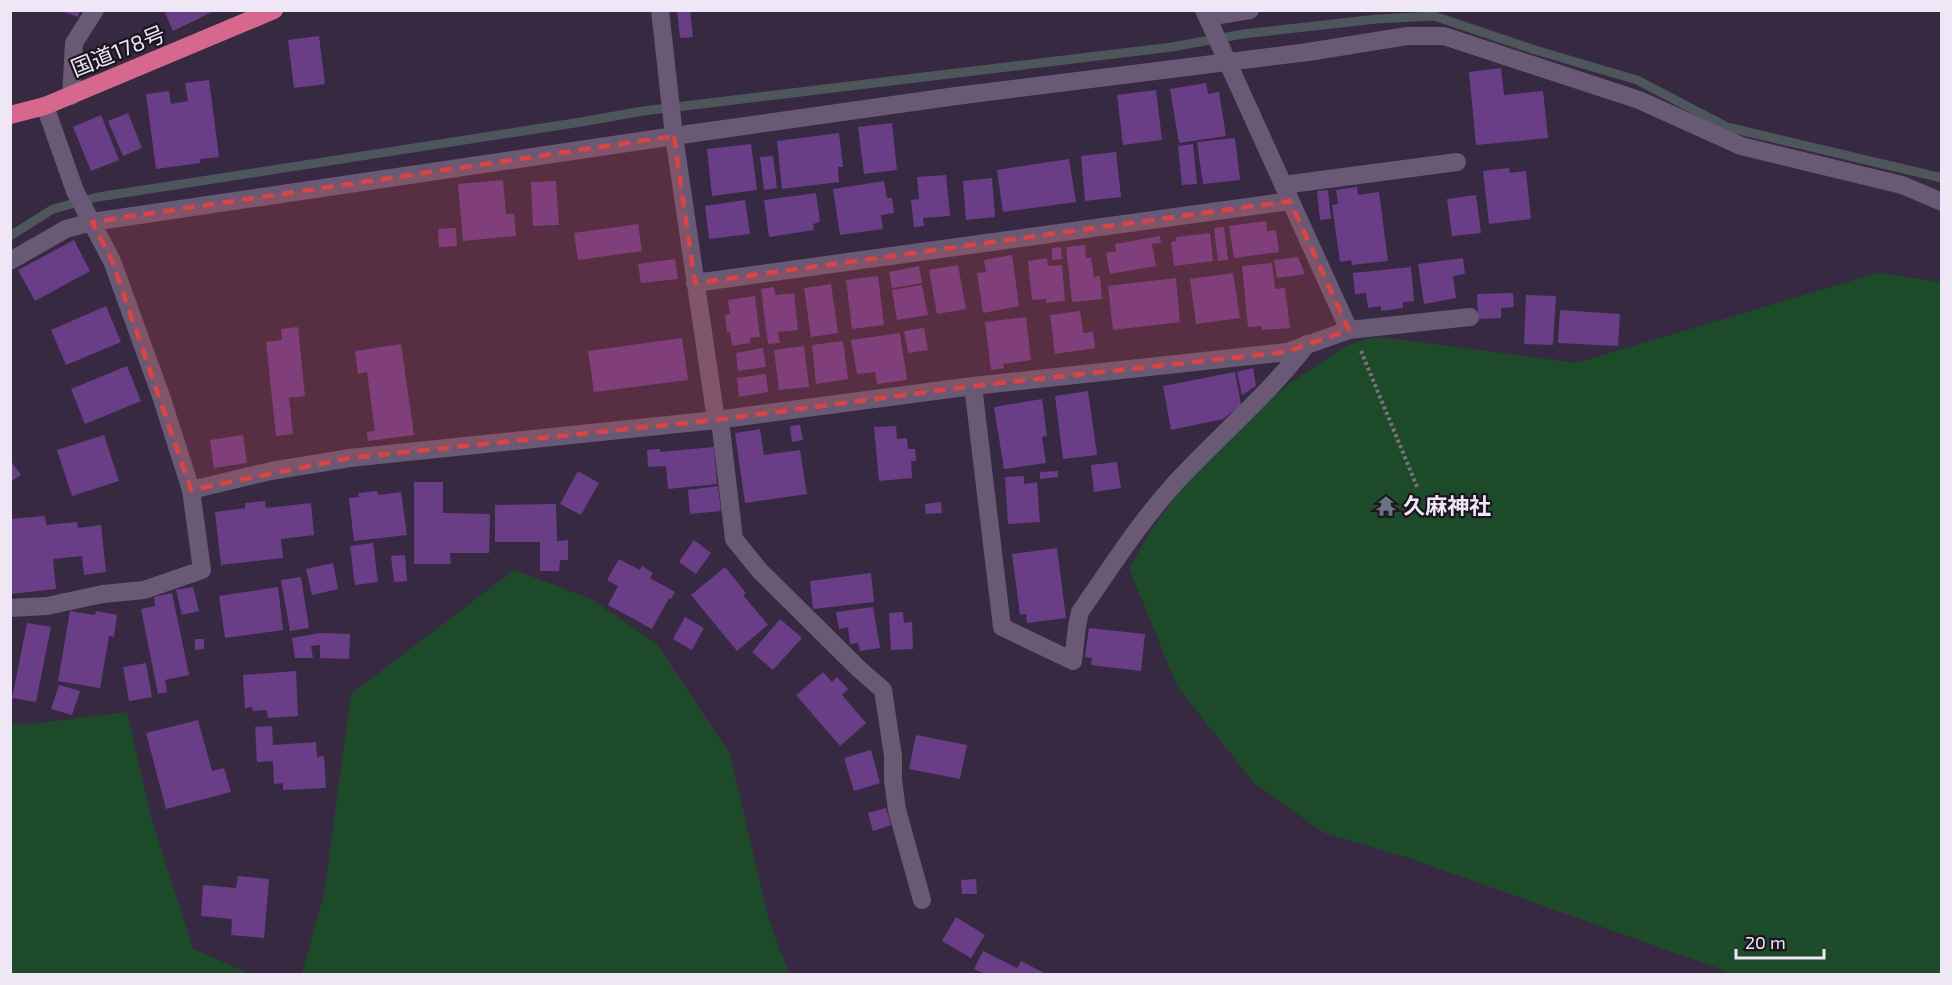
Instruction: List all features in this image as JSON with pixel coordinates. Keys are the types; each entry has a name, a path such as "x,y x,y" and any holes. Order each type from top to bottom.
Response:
{"highway":[{"name":"国道178号","path":"12,117 71,96 274,10"}],"street":[{"path":"71,96 74,43 95,10"},
{"path":"660,10 674,136 734,539 760,571 883,690 893,756 897,810 922,900"},
{"path":"1250,10 1206,14 1350,330"},
{"path":"10,261 66,229 92,222 674,136 957,96 1308,52 1407,36 1444,36 1639,99 1741,146 1902,185 1941,202"},
{"path":"10,608 47,606 103,594 144,590 202,570 191,490 161,396 116,273 75,191 45,106"},
{"path":"695,283 1286,193 1457,162"},
{"path":"191,490 271,471 350,458 718,420 973,386 1287,352 1350,330 1470,317"},
{"path":"973,386 1002,627 1073,661 1080,612 1135,532 1177,482 1288,369 1307,345"}],"path":[{"path":"1350,330 1418,489"}],"highlighted area":[{"path":"674,136 695,283 1290,201 1349,330 1287,352 973,386 716,420 350,458 191,490 112,261 92,222"}],"green space":[{"path":"1878,273 1941,282 1941,974 1734,974 1409,858 1324,833 1254,783 1177,686 1129,568 1152,529 1196,468 1288,384 1346,346 1371,338 1388,338 1576,363"},
{"path":"514,570 591,599 657,644 730,754 768,917 789,974 302,974 324,894 351,694"},
{"path":"127,712 151,817 193,949 250,974 11,974 11,723 23,725"}],"building":[{"path":"59,10 80,10 78,17"},
{"path":"164,10 216,10 173,31"},
{"path":"677,10 690,10 693,37 680,38"},
{"path":"319,36 325,84 294,88 288,40"},
{"path":"1501,68 1504,95 1543,91 1548,138 1476,145 1469,72"},
{"path":"209,80 219,157 200,159 200,163 156,169 146,94 169,91 171,104 188,101 185,83"},
{"path":"1206,83 1208,94 1219,92 1226,136 1179,143 1170,89"},
{"path":"1156,90 1162,140 1123,145 1117,95"},
{"path":"128,113 142,148 123,156 108,121"},
{"path":"101,115 119,160 91,171 73,127"},
{"path":"892,123 897,170 864,174 858,127"},
{"path":"839,133 843,167 838,167 839,182 782,189 777,141"},
{"path":"1235,138 1240,180 1203,184 1197,142"},
{"path":"751,144 757,190 712,196 707,149"},
{"path":"1193,144 1197,184 1182,185 1178,146"},
{"path":"1116,152 1121,197 1085,201 1081,156"},
{"path":"773,156 777,188 764,190 760,157"},
{"path":"1069,159 1076,202 1003,212 997,170"},
{"path":"1509,168 1510,173 1526,171 1531,219 1489,224 1483,171"},
{"path":"946,175 950,216 923,218 924,226 914,227 911,200 919,199 917,177"},
{"path":"992,178 995,217 966,220 963,181"},
{"path":"503,180 506,214 514,214 516,236 463,241 458,184"},
{"path":"556,181 559,225 533,226 531,182"},
{"path":"884,181 887,198 892,198 894,213 881,215 883,229 840,235 833,189"},
{"path":"1357,187 1358,195 1379,192 1388,261 1352,265 1351,260 1340,262 1332,205 1338,204 1336,190"},
{"path":"1328,190 1331,219 1320,220 1317,191"},
{"path":"816,193 820,222 813,224 814,230 769,237 764,200"},
{"path":"1476,195 1481,233 1452,236 1447,199"},
{"path":"745,200 750,234 709,239 705,206"},
{"path":"1266,221 1267,231 1276,230 1279,252 1234,258 1229,226"},
{"path":"638,224 642,251 578,260 574,233"},
{"path":"1224,227 1228,260 1218,261 1214,228"},
{"path":"456,228 457,246 439,247 438,229"},
{"path":"1210,233 1213,261 1174,266 1171,242 1176,241 1176,237"},
{"path":"1160,236 1161,243 1152,244 1156,266 1110,274 1106,253 1116,251 1115,244"},
{"path":"74,240 90,271 35,301 18,270"},
{"path":"1085,245 1086,258 1091,258 1094,277 1100,276 1102,299 1072,302 1066,247"},
{"path":"1061,247 1062,259 1052,260 1052,248"},
{"path":"1012,255 1019,306 983,313 977,273 986,272 984,260"},
{"path":"1298,257 1305,274 1277,278 1274,260"},
{"path":"1047,258 1048,266 1062,265 1065,301 1046,303 1046,299 1032,300 1028,261"},
{"path":"1463,258 1465,274 1453,276 1456,298 1424,304 1418,264"},
{"path":"675,259 678,279 641,283 638,264"},
{"path":"1272,263 1275,289 1285,288 1290,328 1262,330 1261,326 1248,327 1242,266"},
{"path":"958,265 966,309 937,314 929,270"},
{"path":"919,266 922,283 892,288 889,272"},
{"path":"1411,267 1414,301 1403,302 1403,308 1381,311 1381,306 1368,308 1366,293 1355,294 1353,273"},
{"path":"1233,273 1240,318 1196,324 1190,279"},
{"path":"878,276 884,325 852,329 846,280"},
{"path":"1176,278 1180,322 1113,330 1108,286"},
{"path":"831,284 838,333 811,337 804,288"},
{"path":"922,285 928,315 897,320 892,290"},
{"path":"774,287 775,295 794,293 798,330 778,332 780,343 768,344 761,289"},
{"path":"1513,293 1514,307 1501,308 1501,318 1478,319 1477,294"},
{"path":"1526,295 1556,296 1553,345 1524,344"},
{"path":"755,296 760,337 750,338 750,343 732,346 725,315 730,314 728,300"},
{"path":"106,306 121,342 66,365 51,330"},
{"path":"1560,310 1620,314 1618,346 1558,343"},
{"path":"1080,311 1083,333 1093,332 1095,348 1055,354 1050,315"},
{"path":"1026,317 1031,360 1003,364 1004,368 991,370 985,322"},
{"path":"298,327 305,396 289,398 293,434 276,436 266,342 282,340 281,329"},
{"path":"924,328 928,350 908,353 904,331"},
{"path":"900,333 907,380 877,384 875,372 857,374 851,340"},
{"path":"682,338 688,380 594,392 588,351"},
{"path":"843,341 848,379 816,384 812,345"},
{"path":"401,344 414,435 368,441 367,432 375,431 367,372 358,374 355,351"},
{"path":"804,346 809,387 779,390 774,350"},
{"path":"763,348 766,367 738,371 736,353"},
{"path":"127,366 141,401 85,424 71,389"},
{"path":"1253,368 1256,386 1242,395 1237,372"},
{"path":"1235,372 1241,405 1223,419 1171,430 1163,386"},
{"path":"766,374 768,392 739,397 737,378"},
{"path":"1088,391 1097,455 1063,459 1055,396"},
{"path":"1042,399 1047,436 1042,437 1046,463 1004,469 994,407"},
{"path":"800,425 803,440 792,442 790,426"},
{"path":"896,426 897,439 907,438 908,449 915,449 916,461 911,461 912,478 879,481 874,427"},
{"path":"760,429 764,455 800,450 807,494 745,503 735,433"},
{"path":"104,435 119,481 72,496 57,450"},
{"path":"243,435 247,463 214,468 210,440"},
{"path":"714,447 717,484 668,489 666,466 648,467 647,450 660,449 660,452"},
{"path":"10,460 21,475 10,482"},
{"path":"1117,462 1121,488 1094,492 1091,465"},
{"path":"578,471 599,483 581,515 560,504"},
{"path":"1058,471 1058,477 1040,479 1040,472"},
{"path":"1024,476 1024,484 1037,482 1040,522 1008,524 1005,477"},
{"path":"414,482 443,482 443,513 490,514 489,553 450,553 451,564 414,564"},
{"path":"718,486 721,511 690,514 688,490"},
{"path":"377,491 378,495 401,492 407,535 354,541 349,498 359,497 358,493"},
{"path":"265,501 266,508 311,503 314,535 281,539 283,558 221,565 215,512 245,508 245,503"},
{"path":"941,502 942,513 926,514 925,504"},
{"path":"556,504 557,541 568,540 568,560 560,560 559,571 540,571 540,542 495,542 495,505"},
{"path":"45,516 46,525 77,522 78,528 101,525 106,572 84,575 82,556 53,559 56,589 11,594 10,519"},
{"path":"694,540 711,553 696,574 679,562"},
{"path":"373,543 378,582 355,585 350,546"},
{"path":"1057,548 1066,618 1027,623 1026,614 1020,615 1012,554"},
{"path":"405,555 407,581 394,582 391,556"},
{"path":"619,559 640,570 642,566 653,573 650,578 675,592 671,599 669,598 652,629 608,605 618,586 607,580"},
{"path":"333,563 338,589 312,595 306,569"},
{"path":"725,567 746,593 743,595 768,625 737,651 691,595"},
{"path":"871,573 874,602 813,609 810,581"},
{"path":"301,577 309,628 290,631 281,580"},
{"path":"193,587 199,611 182,615 176,590"},
{"path":"278,587 283,630 225,638 219,596"},
{"path":"172,593 189,675 165,680 167,692 158,694 141,609 155,606 154,597"},
{"path":"873,607 880,648 860,651 858,643 850,644 848,627 839,629 836,612"},
{"path":"70,611 95,615 96,611 117,615 114,637 109,636 100,688 58,681"},
{"path":"903,612 904,623 912,622 913,649 891,650 889,613"},
{"path":"685,617 704,628 692,650 673,639"},
{"path":"780,619 802,638 773,670 752,652"},
{"path":"27,623 51,627 36,702 12,698"},
{"path":"1089,628 1145,634 1141,671 1091,665 1092,658 1085,657"},
{"path":"320,633 350,634 349,659 320,658 320,645 311,646 313,658 295,658 292,638"},
{"path":"195,639 204,639 204,649 195,650"},
{"path":"146,663 152,697 129,701 123,667"},
{"path":"296,671 298,716 268,718 267,710 253,711 252,707 245,708 243,675"},
{"path":"823,672 832,682 837,677 848,689 842,695 866,723 840,746 796,695"},
{"path":"59,685 80,691 72,715 51,709"},
{"path":"198,720 212,771 224,768 231,792 166,809 146,733"},
{"path":"272,726 273,745 316,742 317,757 324,756 326,788 283,790 283,783 274,784 273,761 257,762 255,727"},
{"path":"916,735 967,745 960,779 909,769"},
{"path":"871,750 880,783 854,791 844,758"},
{"path":"886,808 891,825 873,831 868,813"},
{"path":"238,876 269,879 264,938 231,935 232,919 201,916 203,885 236,888"},
{"path":"976,879 977,894 962,894 961,880"},
{"path":"956,917 985,935 971,958 942,941"},
{"path":"983,951 1017,968 1021,961 1046,974 985,974 974,969"}],"waterway":[{"path":"10,236 53,209 98,197 643,111 1172,47 1243,34 1377,19 1434,16 1535,50 1637,80 1727,127 1942,178"}],"place":[{"name":"久麻神社","path":"1386,506"}]}
